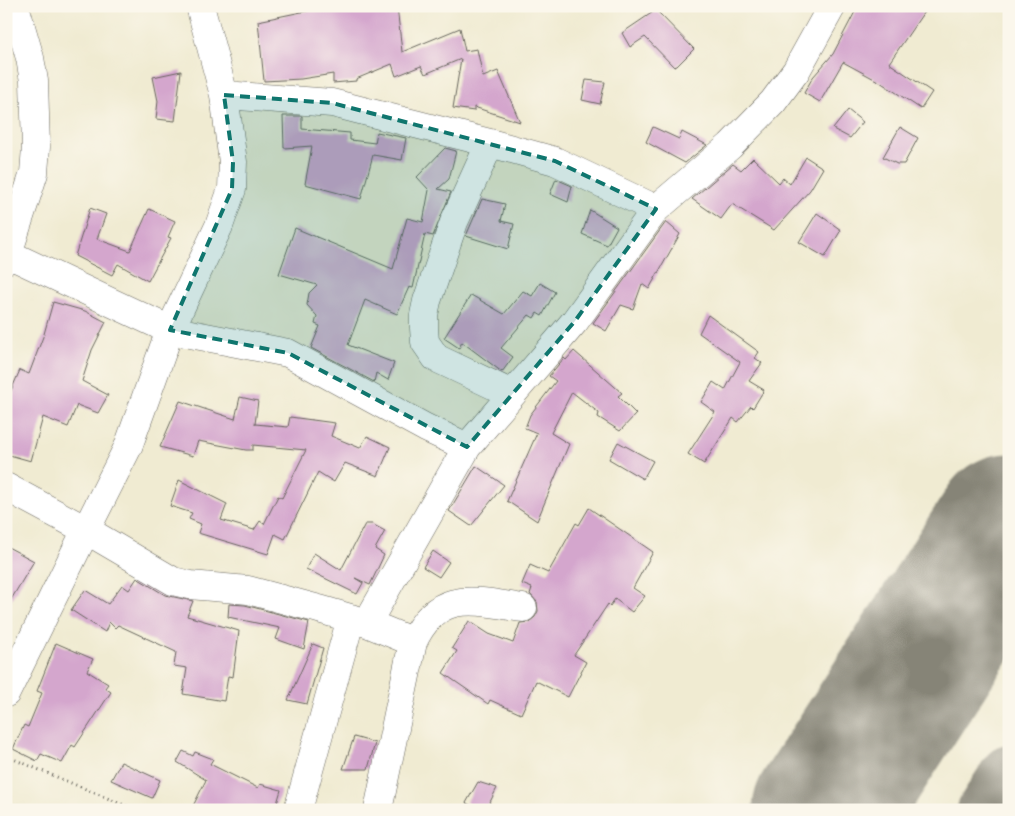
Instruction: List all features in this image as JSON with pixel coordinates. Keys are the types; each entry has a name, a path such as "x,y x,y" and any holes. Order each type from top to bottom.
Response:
{"street":[{"path":"14,6 30,58 34,82 36,147 34,173 7,256 170,330 288,353 426,428 467,447"},
{"path":"6,693 128,447 170,330 219,226 232,189 233,162 224,95 200,6"},
{"path":"298,810 359,621 467,447 575,321 656,209 730,146 773,102 796,71 832,6"},
{"path":"224,95 332,103 490,143 554,161 656,209"},
{"path":"490,143 454,222 427,301 424,328 426,342 436,358 512,394"},
{"path":"6,487 86,530 173,581 190,585 248,590 359,621 413,642"},
{"path":"378,810 413,642 422,623 452,603 470,600 523,608"}],"path":[{"path":"6,756 136,810"}],"highlighted area":[{"path":"224,95 332,103 555,161 656,209 575,321 467,447 288,353 170,330 232,189 233,162"}],"building":[{"path":"316,6 397,6 402,52 460,28 465,51 477,49 483,77 498,71 520,122 474,107 474,111 453,108 461,59 425,74 421,66 396,76 392,64 356,79 356,81 333,83 333,74 301,79 264,81 258,21 316,9"},
{"path":"858,6 928,6 889,63 932,92 921,109 880,82 843,62 820,102 804,93 813,77 833,54"},
{"path":"656,10 694,49 677,66 674,67 645,37 630,47 622,33"},
{"path":"181,71 175,121 156,119 158,101 153,77"},
{"path":"586,80 605,82 600,104 582,100"},
{"path":"848,110 863,122 850,138 833,129"},
{"path":"283,116 302,116 302,129 350,133 350,140 375,143 377,132 406,138 402,160 373,155 361,199 305,184 312,146 284,148"},
{"path":"653,127 679,139 682,132 707,145 685,163 646,142"},
{"path":"900,127 918,138 904,164 897,164 883,157"},
{"path":"445,148 456,151 449,179 438,189 451,192 433,236 425,234 413,288 409,287 397,314 365,300 348,345 394,363 388,380 376,373 374,382 311,348 320,326 315,324 317,316 307,305 309,293 317,285 279,274 295,228 393,269 407,218 423,222 429,190 417,177"},
{"path":"806,157 823,168 810,190 774,230 732,204 721,219 692,199 733,164 741,170 753,158 779,183 783,178 790,184"},
{"path":"556,179 572,186 568,202 550,194"},
{"path":"482,199 505,204 501,221 514,224 508,249 466,236"},
{"path":"90,208 106,214 97,239 130,251 149,209 175,221 168,237 171,238 148,281 118,264 112,275 75,256"},
{"path":"590,210 617,227 607,245 582,234"},
{"path":"817,213 841,230 825,257 799,242"},
{"path":"666,222 680,234 649,289 642,284 633,309 621,305 606,331 593,323"},
{"path":"540,283 555,292 542,316 537,313 534,318 529,315 501,348 513,357 502,372 462,342 459,348 444,338 471,295 504,314 523,291 532,296"},
{"path":"53,302 85,311 106,322 92,350 82,381 108,395 98,413 77,405 68,427 43,417 31,461 6,454 6,402 20,370 29,374 44,334"},
{"path":"708,315 759,352 755,358 762,363 749,381 764,390 753,408 751,406 738,422 733,418 704,464 688,454 715,412 701,402 713,382 725,390 740,362 699,333"},
{"path":"574,351 622,393 618,396 636,414 620,431 598,417 599,413 572,392 551,433 569,444 537,521 507,501 537,433 525,428 530,415 556,381 549,376 564,358 566,360"},
{"path":"240,397 258,401 255,424 288,427 290,417 335,423 331,436 360,448 367,436 390,447 378,476 345,463 334,482 318,472 285,539 275,534 268,554 198,533 201,524 189,519 192,513 170,506 179,480 227,504 221,520 254,530 260,521 264,524 278,496 282,498 306,450 253,445 253,450 246,450 198,441 193,456 160,447 180,401 235,419"},
{"path":"618,442 653,461 643,479 609,459"},
{"path":"476,466 504,485 471,526 449,511"},
{"path":"589,508 653,552 633,588 645,596 632,612 615,599 610,606 608,604 574,655 586,662 568,697 536,681 521,714 490,700 488,704 443,673 457,651 452,648 469,621 489,634 513,643 520,623 529,622 538,611 537,602 530,594 532,588 522,584 530,565 548,573 576,523 579,525"},
{"path":"365,524 372,524 385,531 375,549 384,555 370,585 355,578 363,583 357,594 306,569 314,553 341,570"},
{"path":"6,546 34,561 6,608"},
{"path":"433,551 449,562 439,577 423,567"},
{"path":"137,578 165,595 193,601 187,616 239,631 233,677 228,676 224,701 183,694 187,668 174,666 176,652 118,625 115,628 109,622 105,632 71,610 85,590 108,604 122,585 129,590"},
{"path":"229,604 245,605 309,622 304,649 276,639 280,628 228,617"},
{"path":"56,643 93,659 87,671 108,684 105,688 111,692 75,747 72,745 62,763 41,754 37,761 13,749 24,725 28,727 42,693 37,691"},
{"path":"313,644 323,648 307,704 288,700"},
{"path":"354,737 375,743 368,769 343,769"},
{"path":"183,751 193,756 195,752 213,759 210,764 258,788 260,784 281,790 275,810 191,810 206,780 177,762"},
{"path":"121,762 160,780 152,798 111,780"},
{"path":"478,782 497,788 486,810 480,810 466,803"}],"taxiway":[{"path":"986,810 1009,774"}],"runway":[{"path":"825,810 1009,526"}]}
